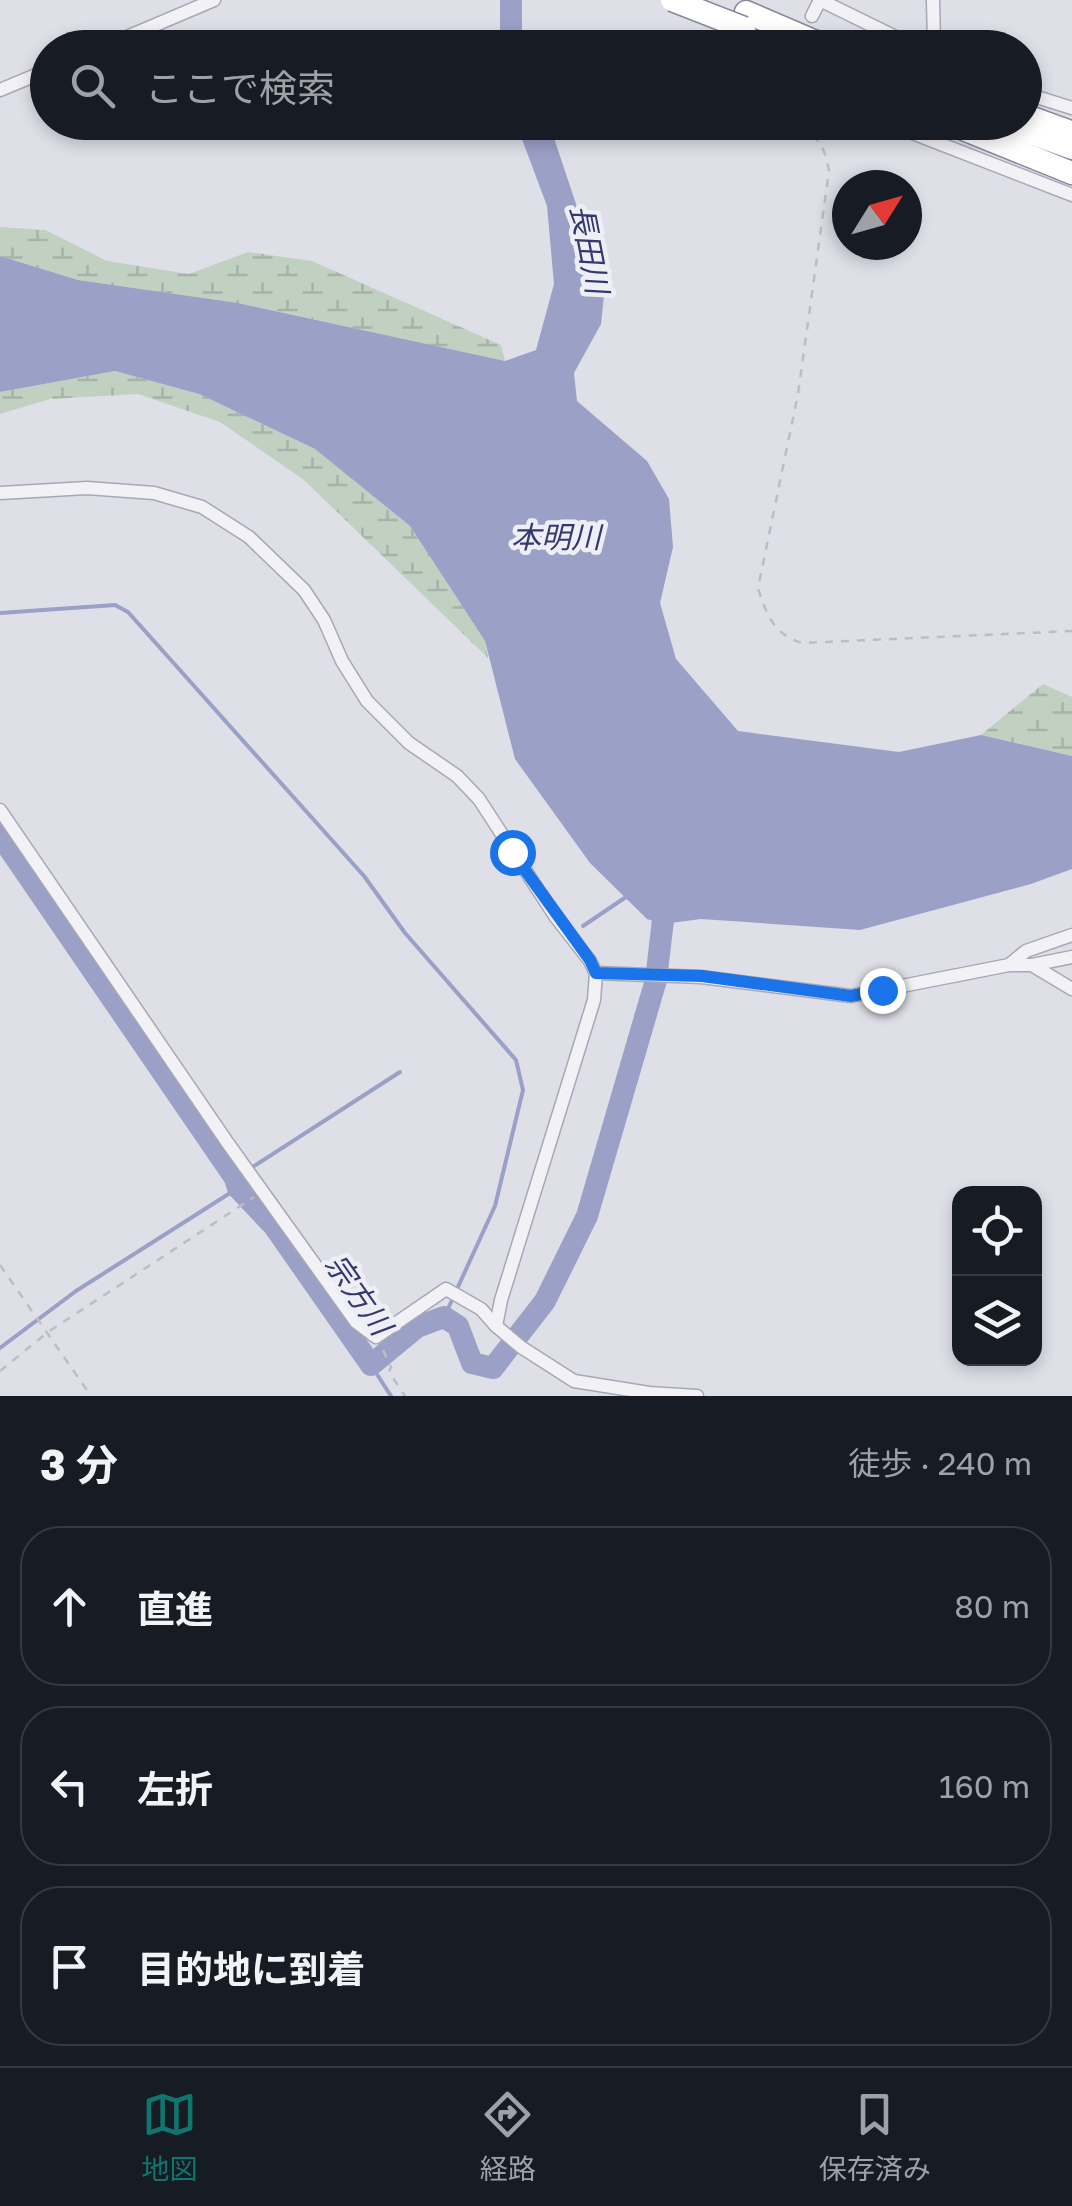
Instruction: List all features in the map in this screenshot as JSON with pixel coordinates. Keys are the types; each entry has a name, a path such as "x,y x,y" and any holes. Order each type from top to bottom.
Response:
{"highway":[{"path":"672,0 775,30"},
{"path":"714,0 762,30"},
{"path":"1042,121 1072,132"},
{"path":"1042,137 1072,148"},
{"path":"990,140 1072,173"},
{"path":"1024,140 1072,158"}],"street":[{"path":"143,30 214,0"},
{"path":"812,16 820,0 881,30"},
{"path":"934,0 934,30"},
{"path":"0,90 30,78"},
{"path":"1042,99 1072,108"},
{"path":"930,140 1072,195"},
{"path":"0,493 87,488 154,493 202,508 249,537 304,590 367,701 409,743 457,776 479,799 590,960 596,973 594,1000 500,1300 496,1326"},
{"path":"0,810 356,1322 376,1337 446,1289 481,1309 496,1326 574,1380 649,1393 697,1396"},
{"path":"1009,965 1026,950 1072,935"},
{"path":"596,973 702,976 851,996 1009,965 1072,958"},
{"path":"1032,965 1072,989"}],"path":[{"path":"819,140 826,150 829,172 798,394 758,588 764,609 786,638 802,643 1072,631"},
{"path":"0,1372 48,1332 264,1190"},
{"path":"0,1265 92,1396"},
{"path":"376,1337 391,1367 389,1372 405,1396"}],"green space":[{"path":"0,227 45,230 107,261 189,274 248,252 312,261 501,345 505,361 238,303 78,280 0,256"},
{"path":"115,371 199,394 315,449 410,526 485,641 488,658 304,480 220,422 138,394 50,399 0,414 0,392"},
{"path":"1043,684 1072,697 1072,756 981,735"}],"water":[{"name":"本明川","path":"522,140 555,140 579,213 607,267 601,324 574,373 577,401 647,461 669,499 673,547 660,603 676,659 738,731 899,752 981,735 1072,756 1072,869 1031,884 860,930 701,919 663,924 647,919 590,863 515,759 485,641 410,526 315,449 199,394 115,371 0,392 0,256 78,280 238,303 505,361 536,350 554,284 547,206"}],"waterway":[{"name":"長田川","path":"511,0 511,30"},
{"path":"0,613 115,605 128,612 364,876 405,933 516,1060 523,1090 495,1206 457,1289"},
{"name":"宗方川","path":"0,835 235,1178 238,1188 274,1226 371,1365 417,1327 444,1317 458,1326 472,1363 493,1368 545,1301 587,1216 656,980 666,894"},
{"path":"583,926 629,895"},
{"path":"251,1168 400,1072"},
{"path":"0,1348 76,1291 238,1188"},
{"path":"444,1317 453,1298"},
{"path":"371,1365 391,1396"}],"route":[{"path":"512,852 596,973 702,976 851,996 882,990"}]}
